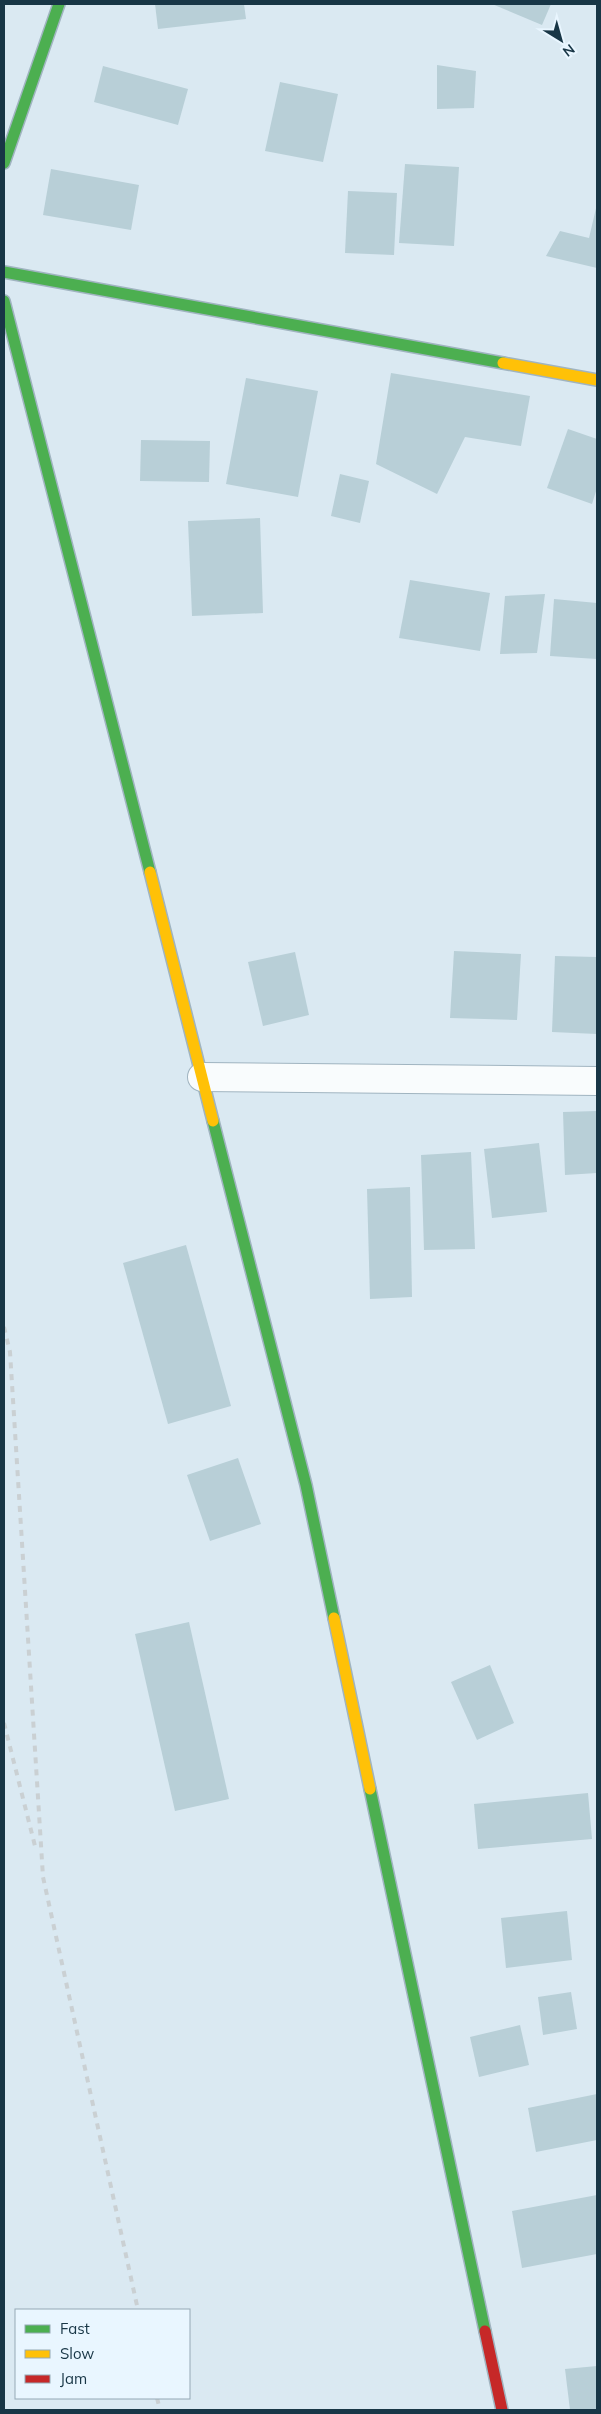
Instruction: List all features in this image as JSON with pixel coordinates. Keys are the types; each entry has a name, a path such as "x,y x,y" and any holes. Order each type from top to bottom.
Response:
{"street":[{"path":"4,162 59,4"},
{"path":"4,272 597,380"},
{"path":"4,301 306,1485 502,2410"},
{"path":"202,1077 597,1082"}],"building":[{"path":"155,4 244,4 246,19 158,29"},
{"path":"492,4 551,4 542,25"},
{"path":"437,65 476,71 474,108 437,109"},
{"path":"103,66 188,89 178,125 94,102"},
{"path":"280,82 338,94 323,162 265,151"},
{"path":"405,164 459,167 454,246 399,243"},
{"path":"51,169 139,185 131,230 43,215"},
{"path":"348,191 397,193 394,255 345,253"},
{"path":"597,204 597,268 546,256 560,231 589,238"},
{"path":"391,373 530,396 521,446 465,437 437,494 376,464"},
{"path":"246,378 318,391 298,497 226,484"},
{"path":"568,429 597,439 597,488 592,504 547,488"},
{"path":"141,440 210,441 209,482 140,481"},
{"path":"340,474 369,481 360,523 331,516"},
{"path":"260,518 263,613 192,616 188,521"},
{"path":"410,580 490,593 480,651 399,638"},
{"path":"545,594 537,653 500,654 505,596"},
{"path":"554,599 597,603 597,659 550,656"},
{"path":"454,951 521,954 517,1020 450,1018"},
{"path":"295,952 309,1015 263,1026 248,962"},
{"path":"555,956 597,957 597,1034 552,1032"},
{"path":"597,1111 597,1173 565,1175 563,1112"},
{"path":"539,1143 547,1212 492,1218 484,1149"},
{"path":"471,1152 475,1249 424,1250 421,1155"},
{"path":"410,1187 412,1297 370,1299 367,1189"},
{"path":"186,1245 231,1406 168,1424 123,1263"},
{"path":"238,1458 261,1524 210,1541 187,1475"},
{"path":"189,1622 229,1799 175,1811 135,1634"},
{"path":"490,1665 514,1723 477,1740 451,1682"},
{"path":"588,1793 592,1839 478,1849 474,1804"},
{"path":"567,1911 572,1960 506,1968 501,1918"},
{"path":"571,1992 577,2029 543,2035 538,1997"},
{"path":"520,2025 529,2065 479,2077 470,2037"},
{"path":"597,2094 597,2140 536,2152 528,2108"},
{"path":"597,2195 597,2254 522,2268 512,2211"},
{"path":"597,2366 597,2410 570,2410 565,2369"}],"railway":[{"path":"4,1327 10,1352 43,1877 138,2309"},
{"path":"4,1723 36,1850"},
{"path":"157,2399 160,2410"}],"traffic: fast":[{"path":"4,163 59,4"},
{"path":"4,272 503,363"},
{"path":"4,301 150,872"},
{"path":"213,1121 306,1485 334,1618"},
{"path":"370,1789 485,2331"}],"traffic: slow":[{"path":"503,363 597,380"},
{"path":"150,872 213,1121"},
{"path":"334,1618 370,1789"}],"traffic: jam":[{"path":"485,2331 502,2410"}]}
